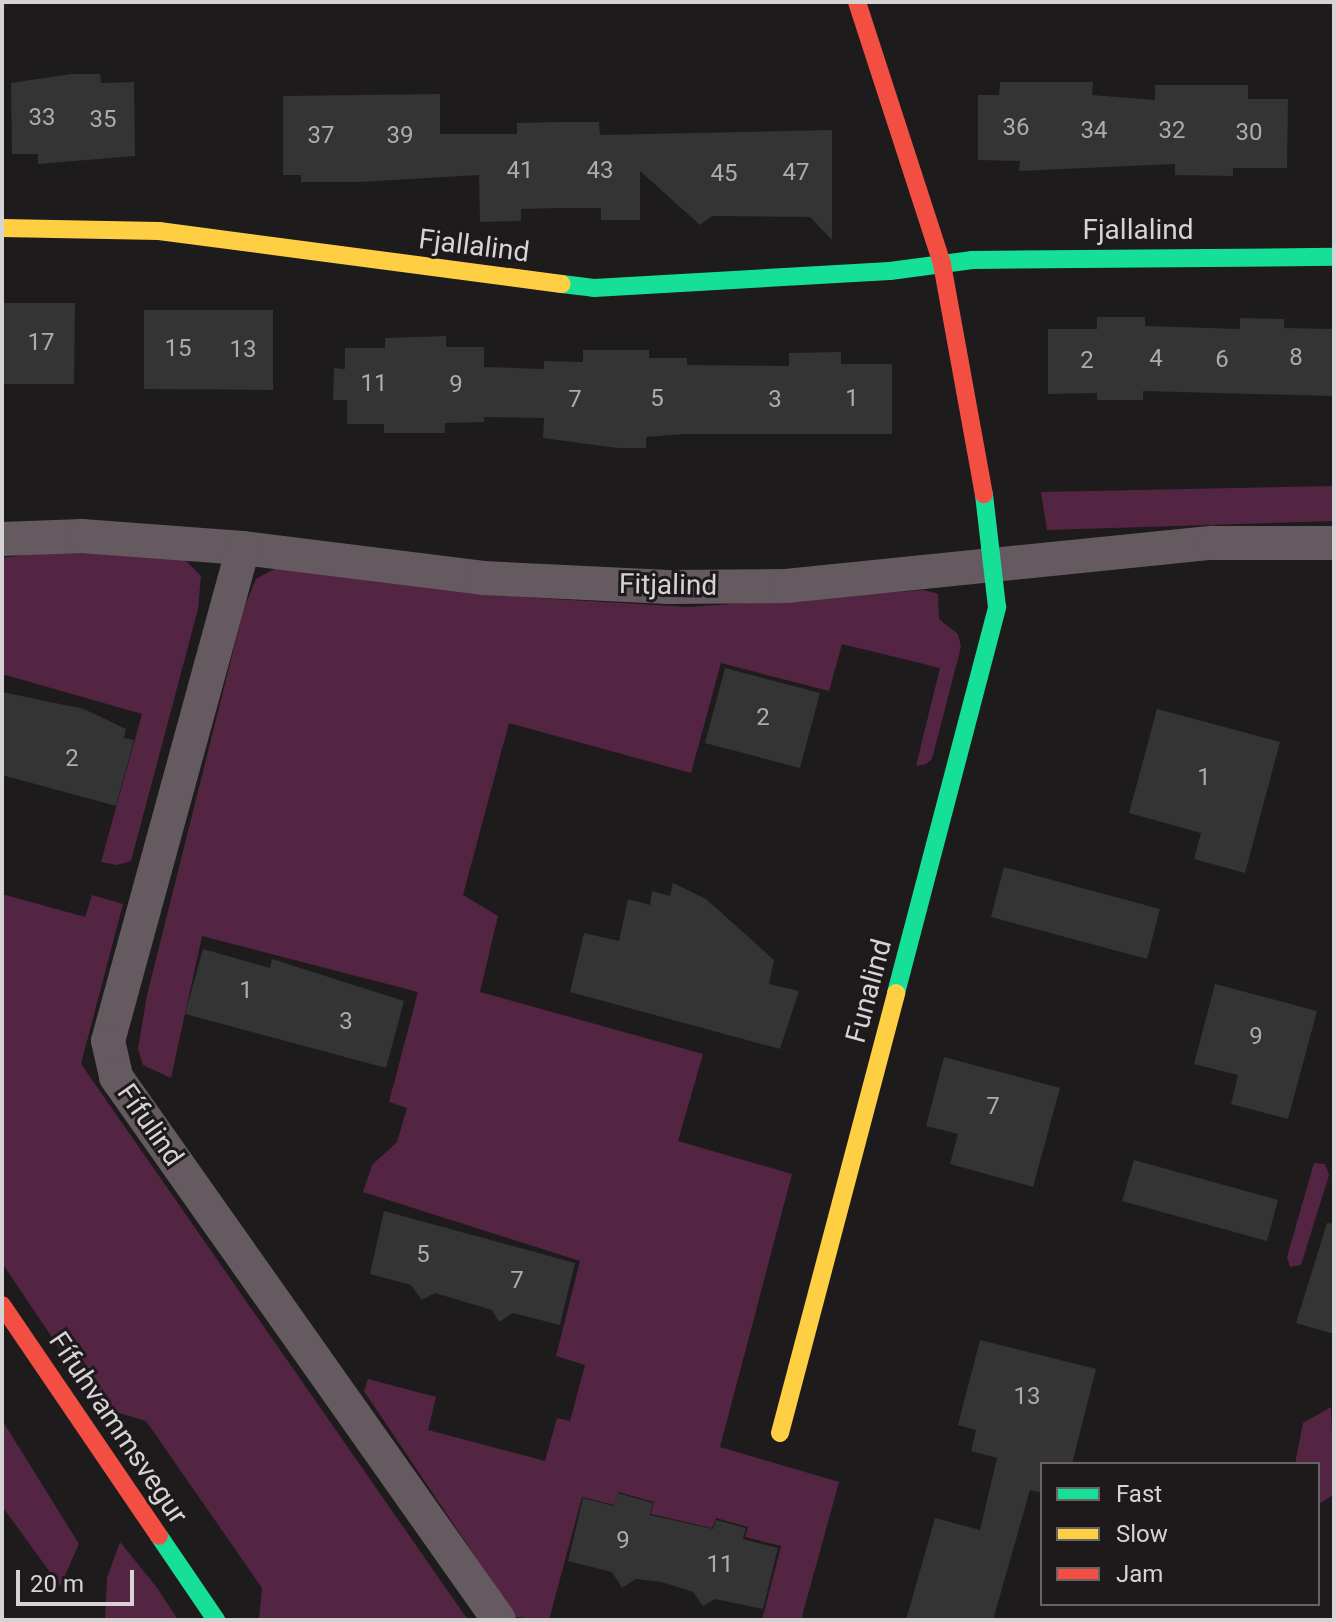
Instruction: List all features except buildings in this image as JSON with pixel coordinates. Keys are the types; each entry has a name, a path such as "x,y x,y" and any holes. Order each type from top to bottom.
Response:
{"street":[{"path":"857,2 942,264 996,561"},
{"name":"Fjallalind","path":"2,228 159,231 594,288 942,264 1334,257"},
{"name":"Fitjalind","path":"2,539 82,536 243,548 483,578 668,587 786,586 996,561 1213,543 1334,543"},
{"name":"Fífulind","path":"243,548 108,1041 116,1077 499,1620"},
{"name":"Funalind","path":"780,1433 992,637 996,561"},
{"name":"Fífuhvammsvegur","path":"2,1305 216,1620"}],"shaded area":[{"path":"1334,486 1334,521 1047,530 1041,492"},
{"path":"64,550 179,554 201,576 198,609 131,861 117,865 101,862 142,714 2,674 2,558"},
{"path":"276,568 521,597 689,607 924,590 938,594 939,619 958,634 961,647 932,759 916,766 940,668 842,644 829,691 721,663 691,773 509,723 463,895 498,916 480,992 703,1054 678,1141 792,1174 720,1447 839,1482 801,1620 762,1620 781,1546 745,1537 748,1527 716,1518 712,1528 651,1514 654,1502 618,1492 614,1505 582,1497 549,1620 516,1617 364,1391 368,1379 436,1397 428,1430 545,1461 557,1418 570,1421 585,1365 556,1356 580,1261 363,1192 372,1165 397,1142 407,1108 389,1102 418,992 202,936 171,1078 143,1065 138,1049 147,995 244,608 256,579"},
{"path":"2,894 85,917 92,895 123,904 81,1064 468,1620 259,1620 262,1588 146,1421 99,1407 2,1263"},
{"path":"1314,1163 1325,1164 1329,1175 1301,1265 1290,1267 1287,1257"},
{"path":"1331,1407 1334,1494 1320,1504 1320,1462 1295,1462 1303,1423"},
{"path":"2,1420 79,1544 60,1586 2,1506"},
{"path":"120,1542 158,1589 178,1620 105,1620 107,1578"}],"traffic: fast":[{"path":"562,284 594,288 890,271 972,260 1334,257"},
{"path":"896,993 997,607 984,494"},
{"path":"159,1536 216,1620"}],"traffic: slow":[{"path":"2,228 159,231 562,284"},
{"path":"780,1433 896,993"}],"traffic: jam":[{"path":"857,2 942,264 984,494"},
{"path":"2,1305 159,1536"}]}
